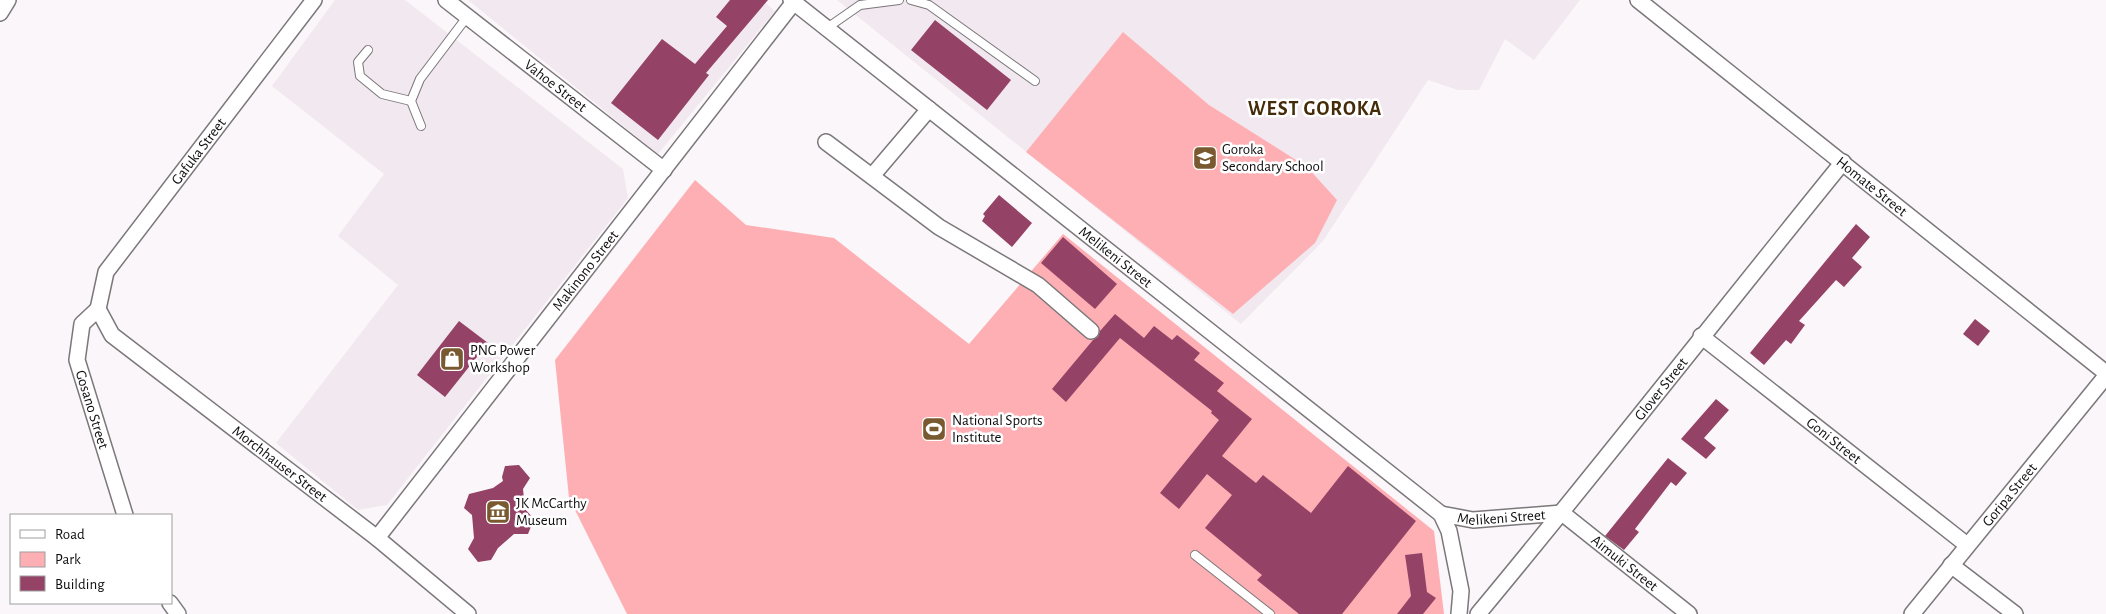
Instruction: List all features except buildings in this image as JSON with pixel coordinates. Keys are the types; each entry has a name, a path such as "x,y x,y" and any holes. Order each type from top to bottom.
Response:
{"street":[{"path":"0,12 8,0"},
{"name":"Gafuka Street","path":"98,309 106,272 314,0"},
{"name":"Vahoe Street","path":"446,0 664,170"},
{"name":"Homate Street","path":"1638,0 1843,162 2106,375"},
{"name":"Melikeni Street","path":"792,1 1441,514 1449,531 1461,591 1458,614"},
{"name":"Makinono Street","path":"377,538 664,170 792,1"},
{"path":"872,176 929,110"},
{"path":"826,142 939,227 1038,285 1091,330"},
{"name":"Glover Street","path":"1478,614 1562,513 1701,336 1843,162"},
{"name":"Gosano Street","path":"98,309 82,324 77,360 125,514"},
{"name":"Morchhauser Street","path":"98,309 112,335 377,538 468,614"},
{"name":"Goni Street","path":"1701,336 1967,545"},
{"name":"Goripa Street","path":"1912,614 2106,375"},
{"name":"Melikeni Street","path":"1441,514 1473,520 1562,513"},
{"name":"Aimuki Street","path":"1562,513 1689,614"},
{"path":"1951,564 2016,614"}],"lane":[{"path":"826,28 860,5 898,0"},
{"path":"910,0 930,4 1035,81"},
{"path":"421,126 411,101 420,79 467,17"},
{"path":"368,50 358,62 360,76 382,94 411,101"},
{"path":"1195,555 1270,614"}],"shaded area":[{"path":"335,0 405,0 623,169 628,198 387,505 358,510 276,443 398,285 338,236 384,174 272,86"},
{"path":"468,0 762,0 775,11 658,154"},
{"name":"Goroka Secondary School","path":"837,0 1580,0 1534,60 1505,39 1479,90 1458,90 1428,80 1323,241 1241,324"}],"green space":[{"path":"1123,32 1209,105 1307,167 1337,200 1315,243 1233,314 1026,152"},
{"name":"National Sports Institute","path":"695,180 746,225 834,238 969,344 1063,234 1434,531 1444,614 627,614 569,498 555,360"}],"place":[{"name":"Goroka Secondary School","path":"1205,158"},
{"name":"PNG Power Workshop","path":"452,359"},
{"name":"National Sports Institute","path":"934,429"},
{"name":"JK McCarthy Museum","path":"498,512"}],"district":[{"name":"WEST GOROKA","path":"1315,109"}]}
